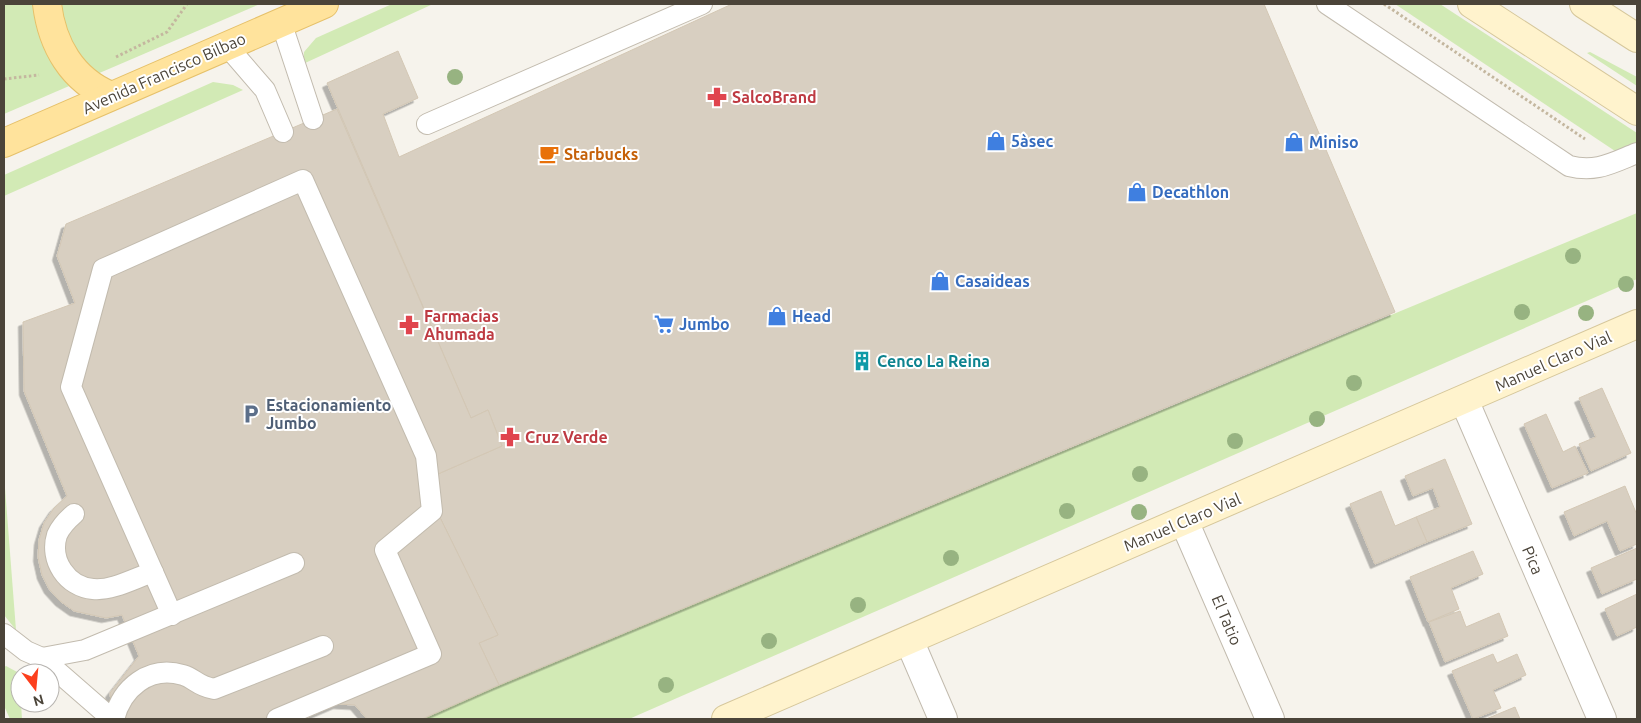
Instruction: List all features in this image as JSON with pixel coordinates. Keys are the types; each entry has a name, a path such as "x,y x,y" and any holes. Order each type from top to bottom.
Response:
{"main road":[{"path":"47,4 55,41 66,61 77,75 94,89 111,96"},
{"name":"Avenida Francisco Bilbao","path":"4,143 324,4"}],"street":[{"path":"1472,4 1637,111"},
{"path":"1584,4 1637,38"},
{"name":"Manuel Claro Vial","path":"726,719 1637,324"},
{"name":"Pica","path":"1464,400 1602,719"},
{"name":"El Tatio","path":"1184,521 1270,719"},
{"path":"909,640 944,719"}],"lane":[{"path":"427,124 702,4"},
{"path":"1328,4 1569,166 1586,170 1597,169 1629,156"},
{"path":"281,22 313,119"},
{"path":"227,46 265,90 283,132"},
{"path":"172,615 71,387 103,269 303,180 426,456 432,511 386,550 432,654 277,719"},
{"path":"74,514 61,529 55,548 58,562 72,581 88,588 106,588 153,572"},
{"path":"42,658 85,650 294,563"},
{"path":"4,634 26,651 42,658 113,719 127,690 143,678 157,673 186,675 203,687 214,688 322,646"}],"path":[{"path":"1384,4 1598,148 1629,156"}],"green space":[{"path":"4,4 260,4 4,114"},
{"path":"392,4 433,4 303,64 304,52 316,38"},
{"path":"1395,4 1440,4 1637,133 1637,144 1615,151"},
{"path":"1590,52 1637,77 1637,86 1587,53"},
{"path":"213,82 233,85 243,90 4,196 4,175"},
{"path":"1637,213 1637,279 629,719 422,719 499,685"},
{"path":"4,475 16,630 4,615"},
{"path":"4,667 10,668 10,713 22,713 22,719 10,719 5,708"}],"building":[{"name":"Cenco La Reina","path":"732,4 1264,4 1395,312 499,685 479,643 498,635 422,481 502,446 488,410 471,418 327,83 398,51 418,98 383,114 399,157"},
{"name":"Estacionamiento Jumbo","path":"337,109 471,418 488,410 502,446 422,481 498,635 479,643 499,685 422,719 367,719 355,705 338,704 303,719 113,719 110,693 139,656 122,615 106,618 74,611 60,601 49,589 42,575 38,557 39,540 44,523 54,508 67,496 24,391 23,322 75,303 57,256 66,224"},
{"path":"1602,388 1631,453 1591,471 1579,444 1596,437 1579,398"},
{"path":"1546,414 1563,452 1575,446 1588,473 1552,488 1524,424"},
{"path":"1445,459 1472,524 1427,542 1416,517 1440,507 1433,488 1413,496 1405,476"},
{"path":"1625,486 1637,515 1637,544 1620,551 1607,521 1574,536 1564,512"},
{"path":"1381,491 1395,526 1416,517 1427,542 1375,564 1350,504"},
{"path":"1637,548 1637,579 1602,594 1591,568"},
{"path":"1473,551 1483,574 1451,588 1459,609 1428,622 1410,577"},
{"path":"1637,594 1637,627 1617,636 1605,609"},
{"path":"1460,611 1466,627 1499,613 1508,636 1445,662 1429,622"},
{"path":"1493,654 1497,663 1517,654 1526,675 1493,690 1501,708 1473,719 1452,671"},
{"path":"1515,707 1520,719 1486,719"}],"place":[{"name":"SalcoBrand","path":"717,97"},
{"name":"5àsec","path":"996,141"},
{"name":"Miniso","path":"1294,142"},
{"name":"Starbucks","path":"549,154"},
{"name":"Decathlon","path":"1137,192"},
{"name":"Casaideas","path":"940,281"},
{"name":"Head","path":"777,316"},
{"name":"Jumbo","path":"664,324"},
{"name":"Farmacias Ahumada","path":"409,325"},
{"name":"Cenco La Reina","path":"862,361"},
{"name":"Estacionamiento Jumbo","path":"251,414"},
{"name":"Cruz Verde","path":"510,437"}]}
